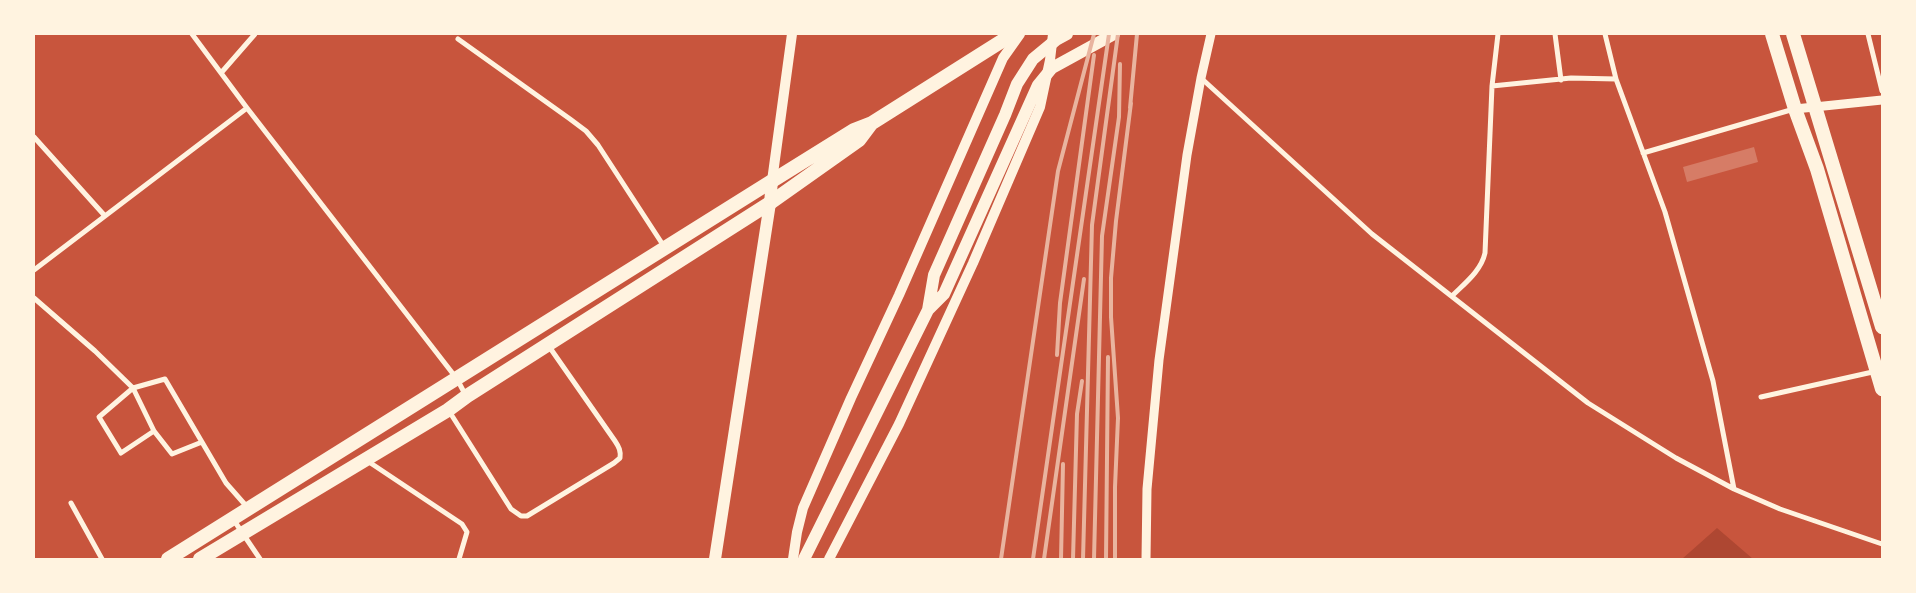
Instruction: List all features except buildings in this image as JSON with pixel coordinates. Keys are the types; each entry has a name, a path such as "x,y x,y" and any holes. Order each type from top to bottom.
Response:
{"highway":[{"path":"168,559 854,130 872,123 1013,34"},
{"path":"1772,34 1795,109 1817,169 1882,389"},
{"path":"1793,34 1882,327"},
{"path":"200,559 448,410 467,396 770,203 859,140 872,123"}],"main road":[{"path":"715,559 770,203 792,34"},
{"path":"793,559 803,508 843,416 899,296 1003,58 1020,34"},
{"path":"829,559 899,424 974,263 1040,107 1050,60 1053,34"},
{"path":"804,559 928,310 934,275 1017,84 1033,59 1056,40 1067,34"},
{"path":"928,310 944,294 1038,85 1052,68 1114,34"}],"street":[{"path":"192,34 457,380 467,396"},
{"path":"221,73 255,34"},
{"path":"1146,559 1147,489 1159,360 1187,155 1201,78 1212,34"},
{"path":"1452,296 1476,271 1484,259 1492,86 1498,34"},
{"path":"1555,34 1561,80"},
{"path":"1605,34 1616,79 1665,212 1713,381 1734,489"},
{"path":"1868,34 1882,91"},
{"path":"458,40 533,91 586,132 598,145 665,248"},
{"path":"1201,78 1372,234 1588,402 1676,458 1734,489 1780,509 1882,544"},
{"path":"1492,86 1592,78 1616,79"},
{"path":"1644,154 1795,109 1882,100"},
{"path":"34,270 247,108"},
{"path":"34,137 105,216"},
{"path":"34,298 95,351 133,388 154,431 172,454 202,442"},
{"path":"448,410 511,509 522,516 527,516 614,463 620,458 620,449 548,344"},
{"path":"1761,397 1877,371"},
{"path":"154,431 121,453 99,417 133,388 165,379 226,483 248,508"},
{"path":"365,460 462,524 467,532 458,559"},
{"path":"71,503 102,559"},
{"path":"233,519 260,559"}],"shaded area":[{"path":"1717,528 1753,559 1682,559"}],"railway":[{"path":"1001,559 1058,171 1094,34"},
{"path":"1033,559 1109,34"},
{"path":"1083,559 1092,225 1118,34"},
{"path":"1130,108 1137,34"},
{"path":"1057,355 1060,303 1094,55"},
{"path":"1094,559 1102,236 1119,117 1120,64"},
{"path":"1115,559 1115,487 1118,418 1111,317 1111,278 1116,221 1131,103"},
{"path":"1044,559 1084,279"},
{"path":"1106,559 1108,357"},
{"path":"1073,559 1077,414 1082,381"},
{"path":"1061,559 1063,464"}]}
